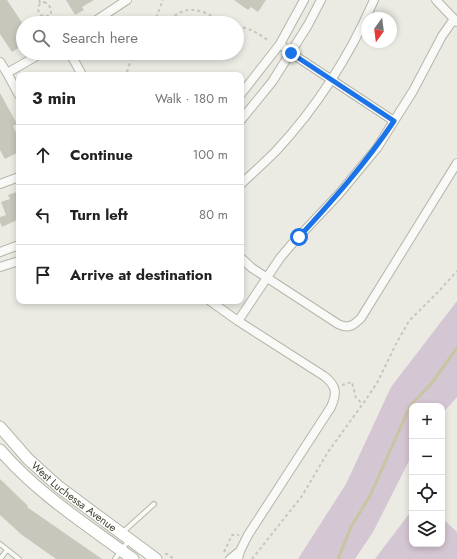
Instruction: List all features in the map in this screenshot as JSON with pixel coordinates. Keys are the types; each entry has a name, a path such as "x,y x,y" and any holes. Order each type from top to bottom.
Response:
{"street":[{"path":"103,16 127,0"},
{"path":"244,90 280,44 304,0"},
{"path":"244,116 272,82 308,25 321,0"},
{"path":"244,181 276,151 297,127 331,79 357,38 374,0"},
{"path":"238,321 266,278 291,245 339,194 364,164 413,91 446,29 456,20 436,0"},
{"path":"280,44 291,53 394,121"},
{"path":"7,73 30,60"},
{"path":"74,60 80,72"},
{"path":"0,62 16,90"},
{"path":"244,261 266,278 338,324 345,327 355,324 361,318 457,163"},
{"path":"0,184 16,178"},
{"path":"0,252 16,246"},
{"path":"0,267 16,262"},
{"path":"214,304 330,380 336,393 330,407 248,535 238,555 230,559"},
{"name":"West Luchessa Avenue","path":"0,427 28,459 59,487 156,559"},
{"name":"West Luchessa Avenue","path":"0,450 22,474 118,555 133,559"}],"lane":[{"path":"118,555 125,537 154,504"},
{"path":"0,544 19,559"},
{"path":"0,559 7,550"}],"path":[{"path":"39,0 41,4"},
{"path":"157,16 163,0"},
{"path":"44,2 48,4 52,9 51,14 48,16 41,15 38,10 39,5 41,4 44,2"},
{"path":"176,16 184,11 195,10 210,16"},
{"path":"244,28 255,32 269,41"},
{"path":"128,72 131,60"},
{"path":"252,559 302,496 328,452 377,383 409,321 457,271"},
{"path":"352,382 356,398 363,404"},
{"path":"222,556 232,535"},
{"path":"167,554 174,559"}],"shaded area":[{"path":"457,301 457,397 445,411 445,403 409,403 409,461 373,532 355,559 298,559 346,484 391,387"},
{"path":"409,514 409,547 445,547 445,521 457,532 457,559 375,559"}],"building":[{"path":"0,0 7,0 18,16 16,16 16,49 12,52 0,34"},
{"path":"66,0 94,0 82,7 84,10 75,15"},
{"path":"234,0 266,0 258,12 251,7 248,10"},
{"path":"0,93 16,122 16,124 13,126 16,132 16,154 5,159 0,150"},
{"path":"16,192 16,220 2,227 0,217 6,215 1,202 10,199 8,195"},
{"path":"0,479 28,506 27,507 102,559 56,559 22,535 0,515"}],"waterway":[{"path":"338,559 351,527 370,496 410,406 431,384 457,348"}],"route":[{"path":"291,53 394,121 377,148 364,164 339,194 299,237"}]}
